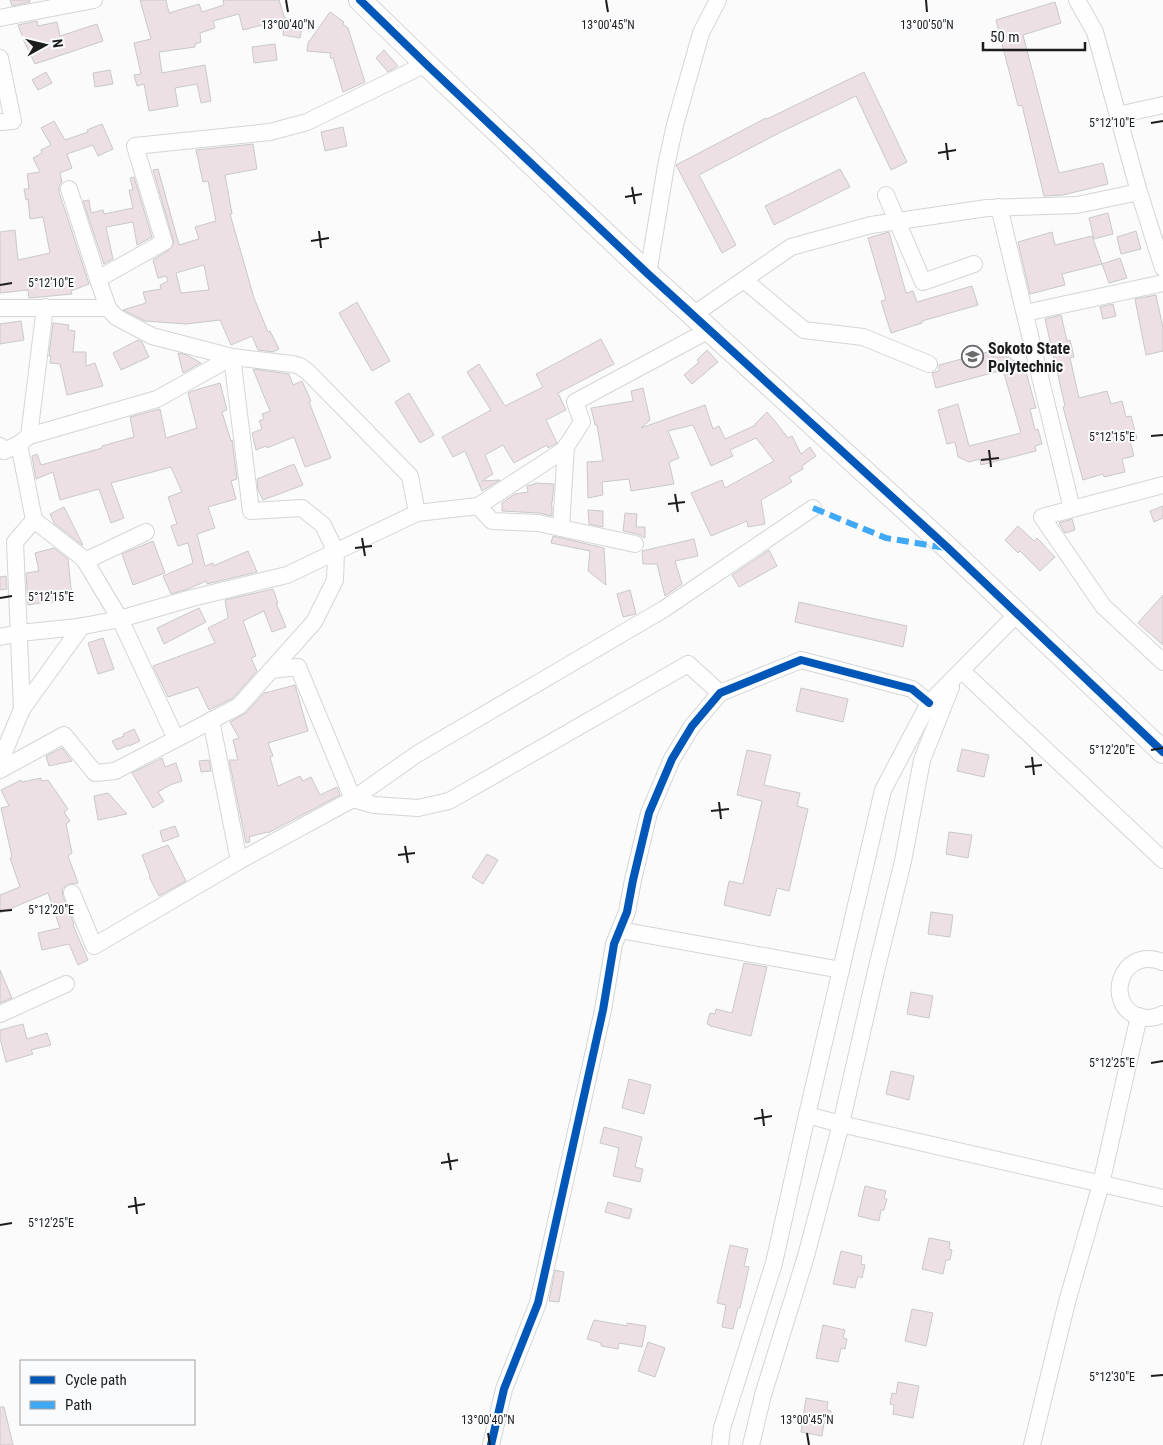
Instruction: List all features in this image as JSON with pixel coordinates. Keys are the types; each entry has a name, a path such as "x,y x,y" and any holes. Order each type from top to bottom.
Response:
{"street":[{"path":"0,18 94,0"},
{"path":"360,0 648,274 948,548 1163,752"},
{"path":"648,274 666,166 675,126 701,33 718,0"},
{"path":"1076,0 1095,32 1139,192 1163,268"},
{"path":"0,58 13,121 0,122"},
{"path":"98,279 164,242 135,146 270,132 308,122 426,64"},
{"path":"1118,115 1163,105"},
{"path":"68,189 108,308 116,317 152,336 232,357 300,366 410,476 417,513"},
{"path":"0,638 19,633 82,626 120,619 192,598 287,575 417,513 478,506 564,450 582,422 575,402 701,322 744,280 792,247 871,224 987,208 1077,206 1139,192"},
{"path":"886,194 923,282 974,264"},
{"path":"999,207 1072,509"},
{"path":"744,280 804,330 863,337 929,364"},
{"path":"1025,313 1163,283"},
{"path":"45,307 10,446 34,520 86,561 120,619 176,739"},
{"path":"0,308 108,308"},
{"path":"10,446 157,399 232,357"},
{"path":"0,770 64,735 95,773 115,771 239,706 314,622 335,580 336,552 323,525 302,508 251,511 232,357"},
{"path":"561,528 566,446"},
{"path":"1163,485 1042,517 1103,606 1163,662"},
{"path":"478,506 492,522 538,523 635,544"},
{"path":"72,893 94,946 239,861 353,799 417,754 664,608 813,508"},
{"path":"22,709 15,542 34,520"},
{"path":"86,561 146,532"},
{"path":"720,1445 722,1428 774,1263 883,790 930,704 1017,614"},
{"path":"0,762 22,709 82,626"},
{"path":"491,1445 504,1389 538,1303 603,1010 614,944 626,912 649,813 672,759 692,726 720,693 801,660 912,688 930,704"},
{"path":"353,799 374,805 418,808 449,801 688,664 720,693"},
{"path":"271,670 298,667 353,799"},
{"path":"958,676 1163,860"},
{"path":"751,1445 763,1395 806,1256 841,1124 903,861 922,760 958,676"},
{"path":"211,720 239,861"},
{"path":"620,930 841,970"},
{"path":"1163,962 1151,959 1140,960 1129,966 1122,975 1119,986 1121,998 1126,1008 1136,1015 1147,1018 1158,1017 1163,1014"},
{"path":"0,1014 66,984"},
{"path":"1032,1445 1067,1302 1101,1184 1139,1016"},
{"path":"807,1115 1163,1198"}],"building":[{"path":"10,0 30,0 30,2 12,6"},
{"path":"140,0 166,0 169,13 199,4 202,12 224,5 223,0 279,0 285,19 243,30 239,14 213,21 215,28 200,33 201,42 195,44 195,47 159,52 162,73 205,65 211,101 201,103 197,84 175,88 178,106 149,111 144,84 137,86 134,75 141,74 134,43 151,39"},
{"path":"1055,2 1061,23 1023,35 1059,173 1103,163 1108,184 1063,195 1044,196 1022,105 1018,106 996,20"},
{"path":"330,12 344,22 343,24 348,28 365,82 343,92 333,58 330,58 331,53 307,51 308,43"},
{"path":"285,18 303,21 300,38 283,35"},
{"path":"37,21 38,26 57,22 60,36 97,24 103,41 35,64 18,25"},
{"path":"275,44 277,60 254,63 252,47"},
{"path":"384,50 398,66 388,72 376,58"},
{"path":"110,70 113,84 95,87 93,73"},
{"path":"46,72 52,83 38,90 32,80"},
{"path":"864,72 907,162 891,170 856,96 781,132 699,175 736,245 722,253 676,165 766,118"},
{"path":"54,121 65,140 88,132 87,130 102,124 113,149 98,156 93,145 67,154 72,168 60,173 62,182 59,186 59,192 89,284 71,291 72,294 29,298 28,290 0,293 0,232 15,230 18,260 50,253 43,217 30,219 28,199 26,200 24,189 29,189 27,174 40,172 33,158 42,153 41,150 51,145 41,128"},
{"path":"343,127 347,146 325,151 321,132"},
{"path":"253,144 257,169 225,175 232,214 230,214 254,298 268,332 270,331 279,349 273,352 258,350 252,336 231,345 220,320 186,324 145,321 123,310 146,303 143,292 161,289 160,285 168,281 166,276 158,278 153,260 169,250 174,243 153,170 158,169 179,245 199,239 195,227 216,221 208,181 203,182 196,150","holes":["204,265 209,290 181,293 176,273"]},
{"path":"840,169 850,187 774,225 765,206"},
{"path":"134,177 152,237 137,245 133,222 106,227 113,259 104,264 83,201 89,200 91,213 103,210 104,214 133,208 129,190 133,190 130,178"},
{"path":"1108,213 1113,234 1094,239 1089,218"},
{"path":"1136,231 1141,249 1121,254 1117,237"},
{"path":"889,232 906,293 913,291 917,302 972,286 978,305 922,321 922,323 891,333 881,301 886,300 868,238"},
{"path":"1052,232 1055,245 1092,236 1102,264 1062,274 1065,285 1030,294 1018,242"},
{"path":"1120,258 1127,278 1109,283 1102,264"},
{"path":"1156,295 1163,328 1163,351 1146,355 1135,299"},
{"path":"357,302 390,361 372,371 339,313"},
{"path":"1113,304 1116,316 1103,319 1100,307"},
{"path":"1061,315 1067,341 1070,340 1074,357 1070,358 1079,398 1107,391 1111,404 1122,401 1126,417 1131,416 1137,439 1130,441 1134,456 1122,459 1125,472 1104,477 1103,474 1083,480 1063,407 1065,406 1045,319"},
{"path":"21,321 24,340 0,344 0,324"},
{"path":"53,323 69,325 68,330 75,331 73,352 86,352 86,366 95,363 103,386 67,395 60,364 50,363 51,356 49,356"},
{"path":"601,339 614,364 558,393 566,410 546,420 557,443 548,448 547,445 514,463 503,445 485,455 493,474 482,481 500,480 482,491 465,451 453,457 442,437 491,410 467,372 479,364 505,406 543,387 536,374"},
{"path":"138,340 142,342 149,357 121,370 113,353"},
{"path":"707,350 718,362 692,384 684,375 699,362 697,360"},
{"path":"991,351 993,357 1009,357 1019,365 1022,373 1026,372 1036,408 1030,409 1035,430 1038,429 1042,444 1035,446 1036,451 981,465 980,459 969,462 958,457 955,442 947,444 938,410 958,404 969,446 1021,433 1003,370 936,388 932,373 939,371 939,365"},
{"path":"178,353 187,355 201,363 183,373"},
{"path":"253,369 289,374 293,385 302,381 331,458 305,467 294,437 267,448 266,446 256,450 252,433 262,429 259,421 264,419 262,414 270,411"},
{"path":"220,383 227,410 222,412 232,440 237,479 231,481 236,499 208,507 215,528 197,534 205,566 213,563 213,566 248,551 257,572 207,584 206,581 171,594 163,576 193,563 188,543 178,546 171,526 177,524 168,497 182,492 171,467 111,483 124,518 111,523 99,489 60,500 53,472 36,479 32,456 37,454 41,465 134,437 130,417 160,409 166,438 197,428 188,393"},
{"path":"643,388 650,420 641,428 705,405 713,429 719,426 725,439 756,425 767,412 788,438 792,436 801,454 810,447 816,456 802,466 803,469 789,477 792,482 761,500 765,524 748,527 747,521 711,536 691,493 722,480 725,488 774,461 756,438 730,450 733,456 711,466 693,425 668,431 679,458 669,462 674,484 631,491 629,479 602,482 603,495 588,498 587,462 603,461 597,425 595,425 591,408 633,401 631,391"},
{"path":"409,393 434,435 420,443 395,402"},
{"path":"294,464 303,485 263,500 258,490 257,479"},
{"path":"535,483 554,484 551,503 552,516 539,513 502,511 502,503 515,494 528,492 527,486"},
{"path":"1163,506 1163,518 1154,522 1150,511"},
{"path":"64,507 83,545 54,523 50,514"},
{"path":"588,510 603,511 603,527 589,524"},
{"path":"625,513 637,514 636,527 645,527 645,538 623,531"},
{"path":"1072,519 1075,530 1065,533 1059,523"},
{"path":"1018,526 1034,541 1037,538 1055,557 1040,571 1020,551 1018,553 1005,540"},
{"path":"553,536 604,548 606,585 588,571 590,551 551,543"},
{"path":"694,539 698,556 675,561 682,584 665,596 657,564 643,564 642,551"},
{"path":"153,541 165,573 133,585 122,554"},
{"path":"54,548 68,559 72,598 28,605 26,573 39,571 35,553"},
{"path":"769,550 777,566 739,587 732,575"},
{"path":"6,576 7,589 0,590 0,577"},
{"path":"273,589 278,603 276,603 286,627 272,632 264,611 243,621 256,656 251,658 257,671 233,698 209,710 198,687 168,697 153,666 215,643 208,628 228,618 225,600"},
{"path":"630,590 636,614 623,617 617,594"},
{"path":"1163,595 1163,645 1138,623"},
{"path":"799,602 907,626 903,647 795,622"},
{"path":"199,608 206,622 164,644 157,628"},
{"path":"103,638 114,669 98,674 88,643"},
{"path":"295,685 308,731 268,743 273,756 270,757 278,786 300,776 303,781 311,777 320,795 337,787 340,795 268,833 249,837 250,842 246,843 229,760 238,760 233,740 239,738 230,722 246,713 265,692"},
{"path":"801,688 848,699 843,722 796,711"},
{"path":"134,729 140,741 117,750 112,741"},
{"path":"62,748 72,761 49,766 46,756"},
{"path":"962,749 989,755 984,777 957,771"},
{"path":"747,750 771,755 764,785 800,793 797,806 808,809 789,891 777,888 770,916 724,905 729,881 743,884 762,801 737,795"},
{"path":"162,758 165,767 176,763 182,781 158,792 164,801 153,808 132,773"},
{"path":"209,760 211,771 201,772 199,761"},
{"path":"41,778 41,781 48,780 68,809 64,812 70,821 66,824 72,853 68,856 78,883 69,884 62,889 73,925 88,960 78,965 69,944 42,950 38,933 60,928 48,893 0,913 0,895 20,887 10,858 12,857 1,808 9,806 1,790 21,780 22,782"},
{"path":"108,793 127,814 98,820 94,796"},
{"path":"175,826 179,836 163,842 160,831"},
{"path":"949,832 972,835 968,858 946,854"},
{"path":"168,845 186,881 159,896 149,877 142,855"},
{"path":"487,854 498,860 483,884 472,877"},
{"path":"931,912 953,915 950,937 928,934"},
{"path":"744,963 767,967 751,1036 707,1024 710,1013 715,1014 716,1009 732,1013"},
{"path":"0,970 12,998 0,1003"},
{"path":"911,992 933,996 929,1018 907,1014"},
{"path":"23,1024 27,1039 47,1033 51,1045 31,1050 33,1054 6,1062 0,1030"},
{"path":"891,1071 914,1076 909,1100 886,1094"},
{"path":"629,1079 651,1085 644,1114 622,1108"},
{"path":"604,1127 642,1137 635,1167 643,1169 640,1182 613,1176 619,1148 600,1143"},
{"path":"865,1186 886,1191 884,1198 887,1199 884,1210 881,1210 879,1221 858,1216"},
{"path":"608,1202 632,1209 629,1219 605,1212"},
{"path":"929,1238 950,1242 949,1249 952,1250 950,1260 946,1260 943,1274 922,1269"},
{"path":"730,1245 748,1249 744,1266 749,1267 740,1308 738,1308 733,1329 722,1327 726,1305 717,1303"},
{"path":"841,1251 862,1256 861,1264 865,1265 862,1278 858,1276 855,1288 833,1284"},
{"path":"555,1270 564,1272 559,1302 549,1301"},
{"path":"912,1309 933,1313 926,1346 905,1341"},
{"path":"594,1320 627,1326 627,1323 646,1326 642,1347 619,1343 618,1349 601,1346 601,1343 587,1339"},
{"path":"823,1325 845,1330 843,1338 847,1339 845,1349 841,1348 838,1362 816,1358"},
{"path":"648,1342 665,1348 655,1377 638,1371"},
{"path":"898,1382 919,1386 913,1418 893,1414 894,1405 890,1404 892,1393 896,1394"},
{"path":"806,1398 828,1402 827,1410 831,1411 829,1424 824,1423 822,1436 801,1432"},
{"path":"0,1407 4,1407 13,1445 0,1445"}],"marked path":[{"path":"813,508 886,538 946,548"}],"cycle path":[{"path":"360,0 648,274 948,548 1163,752"},
{"path":"491,1445 504,1389 538,1303 603,1010 614,944 627,912 649,813 672,759 692,726 720,693 801,660 912,689 929,703"}],"place":[{"name":"Sokoto State Polytechnic","path":"972,357"}]}
